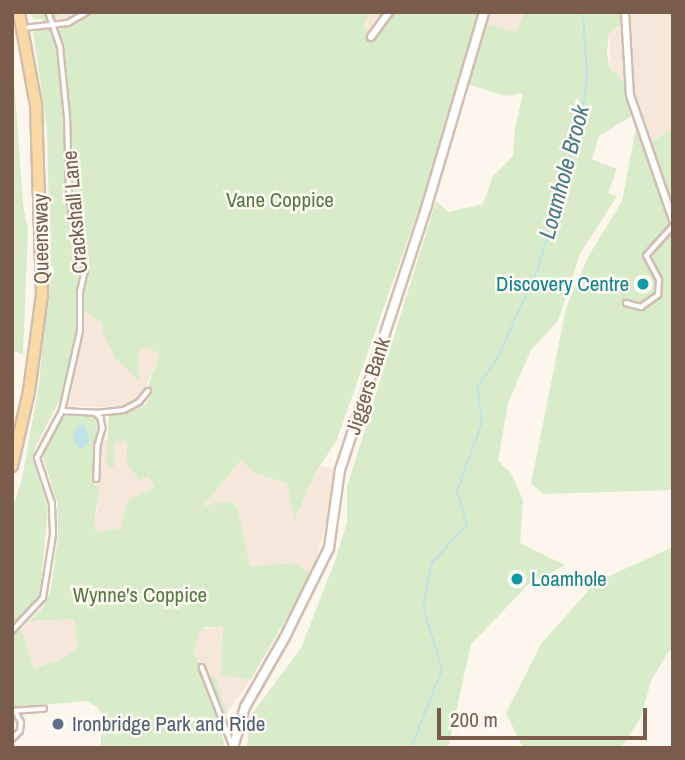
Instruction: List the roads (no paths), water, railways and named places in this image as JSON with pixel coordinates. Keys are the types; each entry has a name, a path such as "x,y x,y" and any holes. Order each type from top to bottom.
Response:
{"main road":[{"name":"Queensway","path":"12,466 29,391 42,295 36,105 19,12"}],"street":[{"path":"371,37 389,12"},
{"name":"Jiggers Bank","path":"233,746 244,707 284,639 329,548 340,470 427,205 484,12"},
{"path":"625,12 631,95 673,223"}],"lane":[{"name":"Crackshall Lane","path":"12,631 43,598 53,535 52,514 37,458 62,411 80,331 80,292 85,271 69,192 67,117 60,47 48,12"},
{"path":"23,28 68,23 87,12"},
{"path":"626,303 641,307 658,295 659,280 646,256 673,223"},
{"path":"62,411 96,413 124,410 139,402 148,390"},
{"path":"96,413 101,418 103,429 98,445 97,479"},
{"path":"202,667 233,746"},
{"path":"12,738 20,731 21,723 13,711 44,709"}],"water":[{"path":"84,424 90,441 83,448 78,448 72,435 79,425"}],"waterway":[{"name":"Loamhole Brook","path":"411,748 442,670 423,606 432,563 467,524 457,491 482,422 477,387 497,359 538,269 582,115 587,76 583,12"}],"place":[{"name":"Discovery Centre","path":"643,284"},
{"name":"Loamhole","path":"517,579"},
{"name":"Ironbridge Park and Ride","path":"58,724"}],"park label":[{"name":"Vane Coppice","path":"280,200"},
{"name":"Wynne's Coppice","path":"140,595"}]}
